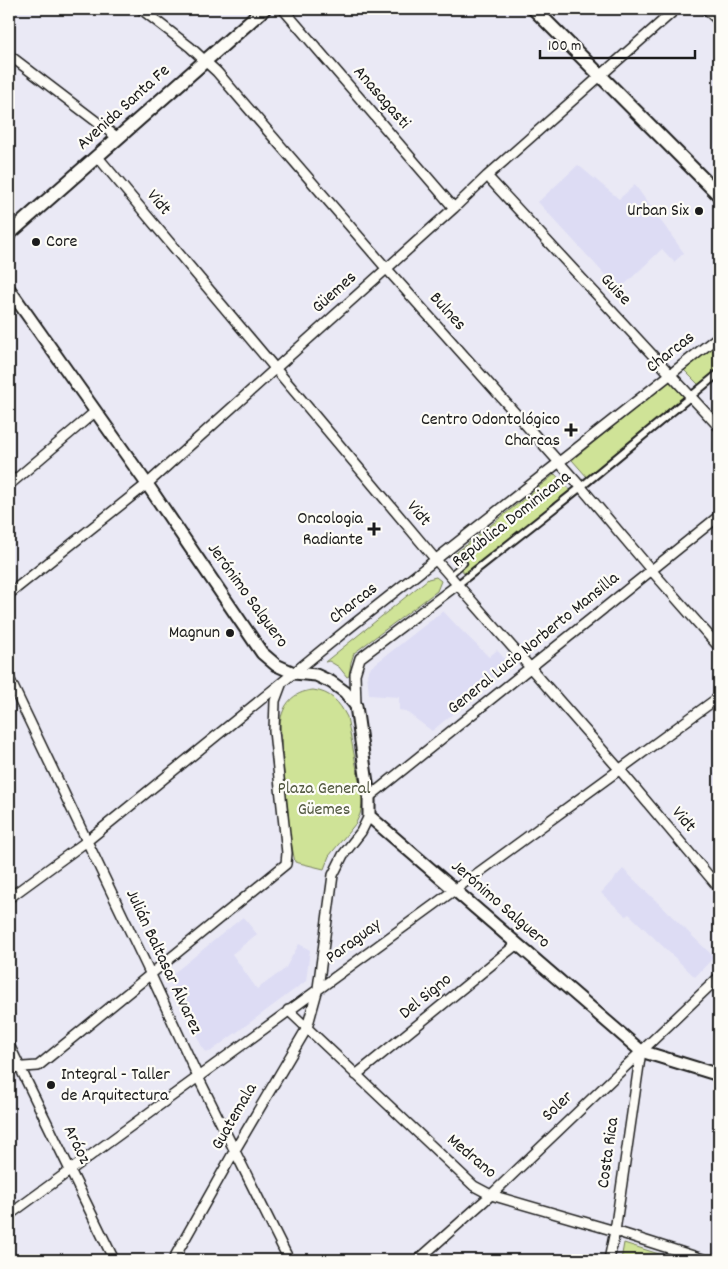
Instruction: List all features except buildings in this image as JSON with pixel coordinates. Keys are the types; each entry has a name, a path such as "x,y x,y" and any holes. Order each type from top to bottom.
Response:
{"main road":[{"name":"Avenida Santa Fe","path":"9,234 264,9"},
{"path":"534,9 719,195"}],"street":[{"name":"Bulnes","path":"141,9 205,60 386,268 560,462 719,647"},
{"name":"Anasagasti","path":"283,9 454,208"},
{"name":"Güemes","path":"9,594 147,484 454,208 487,176 676,9"},
{"path":"706,9 719,21"},
{"path":"9,55 118,138"},
{"name":"Vidt","path":"97,156 436,560 620,770 719,888"},
{"name":"Guise","path":"487,176 719,428"},
{"name":"Jerónimo Salguero","path":"9,289 147,484 262,653 276,665 294,673 307,673 324,677 345,692 356,706"},
{"name":"Charcas","path":"9,898 87,841 294,673 719,336"},
{"name":"República Dominicana","path":"356,706 355,674 360,658 581,487 719,373"},
{"path":"9,485 96,411"},
{"name":"General Lucio Norberto Mansilla","path":"369,797 719,516"},
{"name":"Julián Baltasar Álvarez","path":"9,678 198,1077 289,1260"},
{"path":"9,1068 38,1066 286,864 287,853 274,731 275,701 281,684"},
{"name":"Paraguay","path":"9,1215 719,697"},
{"path":"318,988 333,876 343,855 361,832 369,816 369,797 356,706"},
{"name":"Jerónimo Salguero","path":"369,816 640,1051 719,1076"},
{"name":"Del Signo","path":"356,1075 517,944"},
{"name":"Soler","path":"418,1260 491,1195 719,977"},
{"name":"Guatemala","path":"173,1260 307,1028 318,988"},
{"name":"Medrano","path":"288,1010 474,1186 491,1195 706,1260"},
{"name":"Aráoz","path":"9,1045 114,1260"},
{"name":"Costa Rica","path":"609,1260 615,1231 640,1051"}],"lane":[{"path":"449,575 464,562"}],"shaded area":[{"path":"578,165 619,199 635,185 684,253 674,262 662,249 619,290 538,202"},
{"path":"443,611 489,657 497,650 508,663 506,670 432,731 405,711 399,710 399,697 369,695 367,674 370,668"},
{"path":"623,869 714,957 695,977 629,914 626,916 601,893"},
{"path":"243,917 257,934 232,954 257,989 285,969 299,944 310,950 306,981 210,1052 204,1051 171,982 174,973"}],"green space":[{"path":"719,342 719,369 699,385 684,370"},
{"path":"669,381 685,398 587,477 572,460"},
{"path":"555,474 570,491 465,574 451,557"},
{"path":"436,577 441,581 437,591 354,653 349,676 347,677 339,667 329,661 325,662 428,579"},
{"name":"Plaza General Güemes","path":"313,690 330,695 347,717 363,802 356,823 329,856 324,869 295,862 289,832 280,723 281,716 290,700 300,693"},
{"path":"624,1243 678,1260 621,1260"}],"place":[{"name":"Urban Six","path":"699,211"},
{"name":"Core","path":"36,242"},
{"name":"Centro Odontológico Charcas","path":"571,430"},
{"name":"Oncologia Radiante","path":"374,529"},
{"name":"Magnun","path":"230,633"},
{"name":"Integral - Taller de Arquitectura","path":"51,1085"}]}
